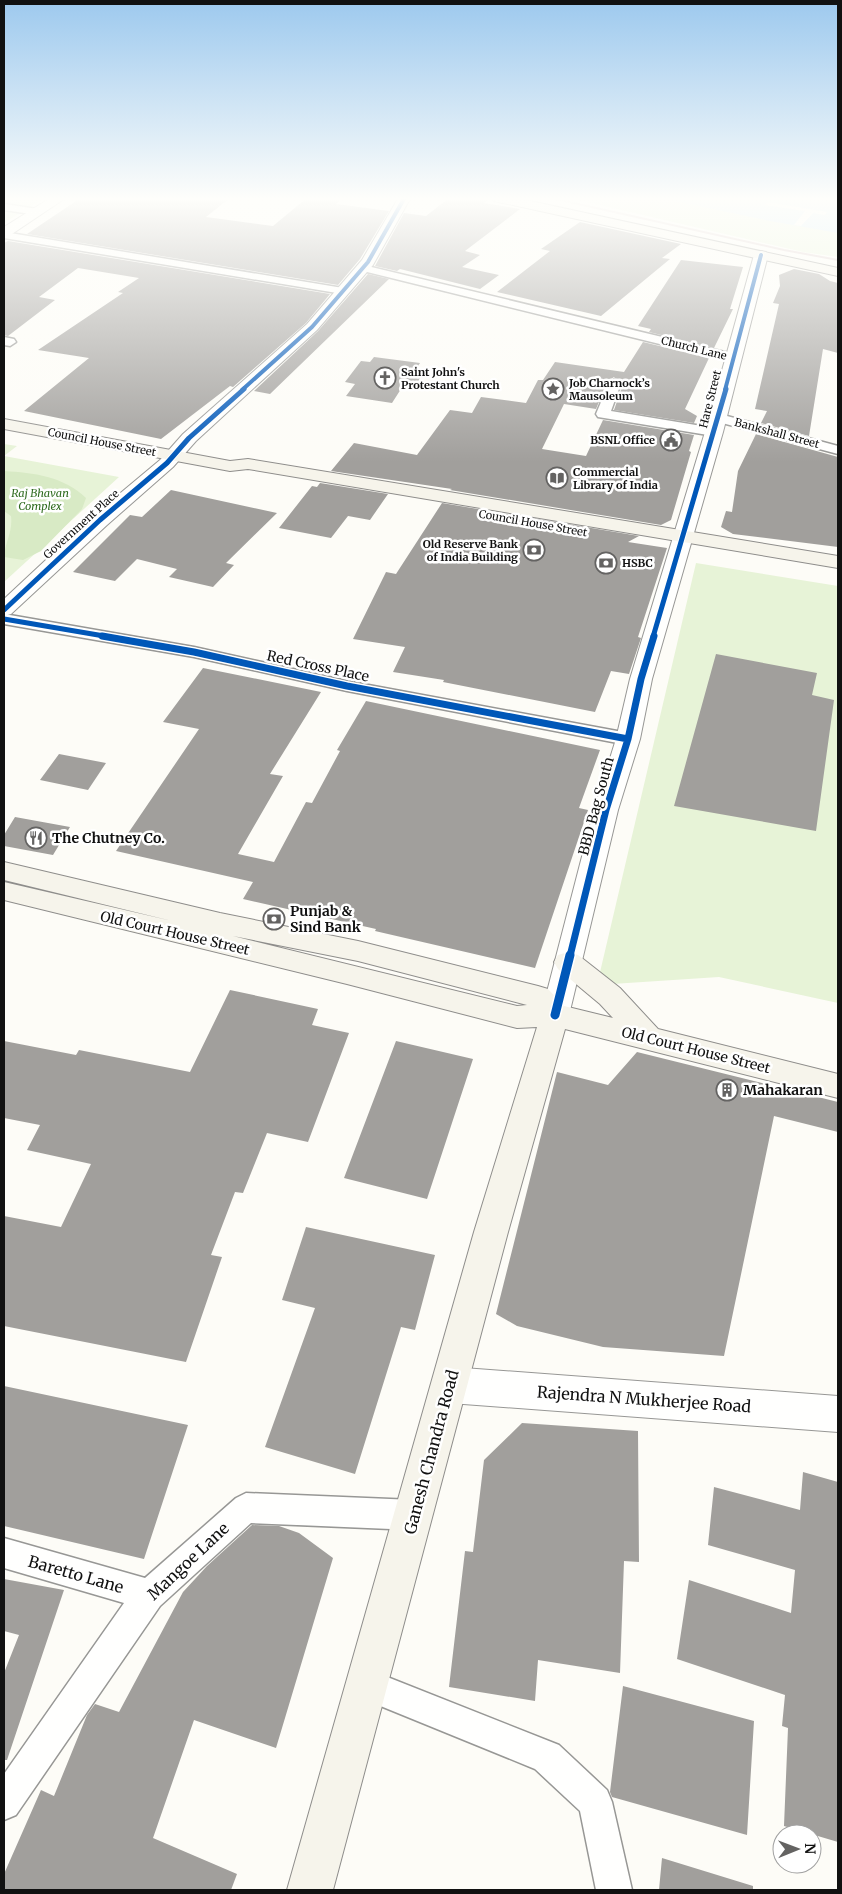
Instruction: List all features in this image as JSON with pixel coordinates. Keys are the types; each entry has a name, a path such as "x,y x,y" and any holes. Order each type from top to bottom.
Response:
{"main road":[{"name":"Council House Street","path":"4,424 230,466 241,472 682,542 838,572"},
{"path":"682,542 838,562"},
{"path":"4,870 220,923 358,951 530,995 538,998 555,1015"},
{"name":"Old Court House Street","path":"4,892 347,973 517,1017 555,1015 838,1086"},
{"path":"568,962 610,996 649,1038"},
{"name":"Ganesh Chandra Road","path":"310,1890 491,1232 555,1015"}],"street":[{"path":"310,285 343,291"},
{"path":"4,595 170,455 187,445 189,438 312,326 348,285"},
{"name":"Church Lane","path":"434,285 733,358"},
{"name":"Hare Street","path":"682,542 753,285"},
{"name":"Bankshall Street","path":"615,383 603,414 715,424 838,450"},
{"name":"Government Place","path":"4,610 170,455"},
{"name":"BBD Bag South","path":"555,1015 606,810 628,739 641,679 682,542"},
{"name":"Red Cross Place","path":"4,619 194,652 347,686 628,739"},
{"name":"Rajendra N Mukherjee Road","path":"450,1385 838,1414"},
{"name":"Mangoe Lane","path":"4,1803 148,1595 246,1508 414,1515"},
{"name":"Baretto Lane","path":"4,1554 148,1595"},
{"path":"367,1684 547,1756 595,1802 614,1890"}],"green space":[{"name":"Raj Bhavan Complex","path":"4,444 17,446 4,456"},
{"name":"Raj Bhavan Complex","path":"4,456 119,477 4,582"},
{"name":"Raj Bhavan Complex","path":"4,471 26,473 58,480 86,498 82,509 41,551 23,560 4,557 10,532 11,516 4,511"},
{"path":"696,563 838,586 838,1003 719,977 597,985"}],"building":[{"path":"4,285 55,285 39,297 55,300 8,336 4,335"},
{"path":"128,285 278,285 330,294 306,323 233,387 230,386 161,439 24,411 89,358 38,350 123,293 118,292"},
{"path":"358,285 382,285 270,394 254,391 318,331"},
{"path":"466,285 485,285 480,289"},
{"path":"506,285 638,285 601,316 497,292"},
{"path":"664,285 737,285 730,309 733,309 714,348 649,332 651,329 638,326"},
{"path":"838,285 838,353 823,349 809,436 761,423 767,411 755,409 779,304 773,303 780,286"},
{"path":"643,342 709,358 685,409 697,416 694,423 614,410 623,384 614,377 607,382 596,409 564,404 542,449 586,456 603,420 694,435 689,451 691,452 671,520 661,525 450,490 452,489 331,471 354,443 417,455 450,410 472,413 481,397 526,403 538,380 543,380 555,362 624,372"},
{"path":"374,357 420,363 416,369 425,370 412,391 401,389 392,403 346,396 355,384 345,382 361,361 370,362"},
{"path":"756,434 838,457 838,547 733,534 721,527 726,511 732,512 738,471"},
{"path":"320,483 388,494 370,520 348,516 331,538 279,528 312,486 317,487"},
{"path":"171,490 277,513 226,563 234,565 213,587 169,577 177,569 137,559 115,581 73,572 130,515 142,517"},
{"path":"442,503 639,536 628,542 667,548 638,637 641,638 629,674 611,671 595,712 443,682 444,680 393,672 405,647 353,639 386,572 396,574"},
{"path":"716,654 817,673 812,695 834,700 816,831 674,806"},
{"path":"203,668 321,692 270,774 283,776 238,854 274,862 306,802 312,803 340,751 337,750 366,701 600,750 579,808 588,810 535,968 243,899 253,882 116,851 199,729 163,722"},
{"path":"59,754 106,763 88,790 40,780"},
{"path":"15,817 70,827 53,855 4,846 4,835"},
{"path":"230,990 318,1009 312,1025 349,1033 308,1142 267,1133 243,1193 235,1192 211,1255 222,1257 186,1362 4,1326 4,1216 61,1227 91,1164 27,1150 40,1125 4,1118 4,1041 76,1055 79,1050 190,1072"},
{"path":"396,1041 473,1059 427,1199 344,1178"},
{"path":"637,1052 838,1102 838,1132 774,1116 724,1356 603,1347 517,1326 496,1314 557,1072 608,1085"},
{"path":"306,1227 435,1255 415,1330 401,1327 355,1474 265,1447 315,1308 282,1300"},
{"path":"4,1386 188,1425 144,1559 4,1526"},
{"path":"522,1423 638,1431 639,1562 624,1561 620,1673 538,1660 535,1701 449,1687 465,1551 473,1552 484,1460"},
{"path":"803,1472 838,1482 838,1842 822,1837 822,1824 784,1824 788,1728 782,1726 785,1695 677,1659 689,1580 791,1613 795,1570 708,1545 714,1487 800,1510"},
{"path":"252,1525 279,1526 299,1533 333,1558 276,1748 194,1720 153,1838 237,1874 231,1890 4,1890 4,1874 41,1790 54,1796 87,1715 95,1704 119,1712 183,1592 207,1566"},
{"path":"4,1579 64,1590 7,1760 4,1760 4,1673 19,1635 4,1631"},
{"path":"623,1686 754,1721 747,1835 612,1797 610,1792"},
{"path":"662,1858 753,1886 753,1890 659,1890"}],"cycle path":[{"path":"4,610 100,520 177,454 189,438 312,327 348,285"},
{"path":"555,1015 606,810 628,739 641,679 714,432 753,285"},
{"path":"4,619 194,652 347,686 628,739"}],"place":[{"name":"Saint John's Protestant Church","path":"385,378"},
{"name":"Job Charnock’s Mausoleum","path":"553,389"},
{"name":"BSNL Office","path":"671,440"},
{"name":"Commercial Library of India","path":"557,478"},
{"name":"Old Reserve Bank of India Building","path":"534,550"},
{"name":"HSBC","path":"606,563"},
{"name":"The Chutney Co.","path":"36,838"},
{"name":"Punjab & Sind Bank","path":"274,919"},
{"name":"Mahakaran","path":"727,1090"}]}
